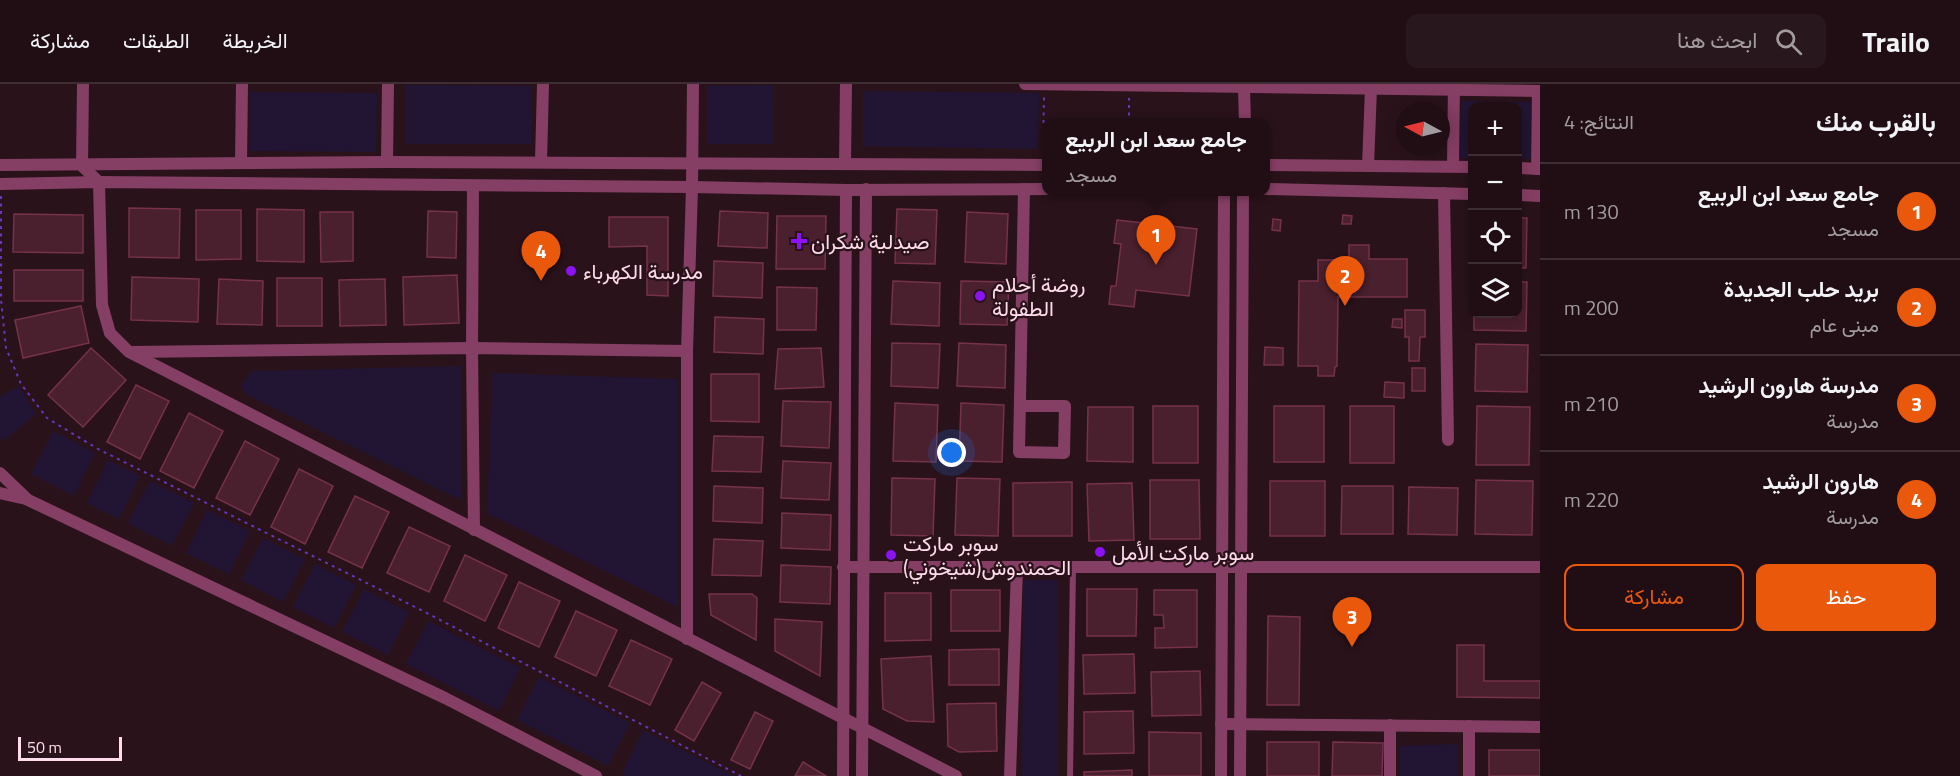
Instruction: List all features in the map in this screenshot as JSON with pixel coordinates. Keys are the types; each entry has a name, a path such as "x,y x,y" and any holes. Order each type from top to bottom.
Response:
{"street":[{"path":"84,84 82,166 99,182 102,305 110,333 129,352 956,776"},
{"path":"241,162 242,84"},
{"path":"387,162 388,84"},
{"path":"541,162 543,84"},
{"path":"687,639 687,351 693,84"},
{"path":"845,164 846,84"},
{"path":"1025,84 1454,87 1539,91 1539,169 1522,168"},
{"path":"1244,87 1245,118"},
{"path":"1453,166 1454,87"},
{"path":"1368,166 1371,88"},
{"path":"0,165 82,166 241,162 1042,165"},
{"path":"1270,165 1468,166"},
{"path":"1,184 99,182 846,190 1042,189"},
{"path":"473,186 474,530"},
{"path":"862,776 866,189"},
{"path":"1020,406 1065,406 1064,453 1019,452 1024,189"},
{"path":"1270,189 1468,194"},
{"path":"843,776 846,190"},
{"path":"1444,193 1448,440"},
{"path":"1522,195 1540,196"},
{"path":"1221,776 1224,196"},
{"path":"1240,776 1243,196"},
{"path":"129,352 472,348 687,351"},
{"path":"0,473 27,499"},
{"path":"0,493 27,499 445,698 596,776"},
{"path":"843,567 1540,567"},
{"path":"1010,776 1017,567"},
{"path":"1221,724 1540,727"},
{"path":"1390,725 1390,776"},
{"path":"1469,726 1469,776"}],"lane":[{"path":"1070,776 1072,567"}],"path":[{"path":"1044,84 1044,118"},
{"path":"1129,118 1130,85"},
{"path":"1,184 1,299 6,348 21,384 47,418 98,449 431,616 741,776"}],"shaded area":[{"path":"405,85 532,86 531,144 405,144"},
{"path":"773,85 774,144 707,144 707,86"},
{"path":"863,91 1039,93 1038,149 863,146"},
{"path":"250,92 377,93 376,152 250,151"},
{"path":"1461,101 1532,102 1531,159 1522,159 1522,102 1468,102 1468,159 1460,158"},
{"path":"461,366 461,500 246,394 241,386 251,371"},
{"path":"492,373 678,379 678,607 487,513"},
{"path":"19,386 36,414 3,441 0,438 0,397"},
{"path":"53,431 95,453 74,496 31,474"},
{"path":"108,460 140,476 119,519 87,503"},
{"path":"150,481 194,503 172,546 128,523"},
{"path":"207,510 250,531 229,574 186,553"},
{"path":"263,538 305,559 283,602 241,580"},
{"path":"315,564 356,585 334,628 293,607"},
{"path":"1023,580 1058,580 1058,776 1022,776"},
{"path":"364,589 409,612 388,655 342,632"},
{"path":"428,621 520,668 499,711 406,664"},
{"path":"539,677 630,723 608,766 517,720"},
{"path":"643,730 734,776 627,776 622,773"},
{"path":"1457,744 1457,776 1400,776 1400,746"}],"building":[{"path":"129,208 180,209 179,258 129,257"},
{"path":"257,209 304,210 304,262 257,261"},
{"path":"897,209 937,210 935,264 895,263"},
{"path":"196,210 241,210 241,259 196,260"},
{"path":"428,211 457,212 456,258 427,257"},
{"path":"720,211 768,213 767,248 718,246"},
{"path":"320,212 353,212 353,261 321,262"},
{"path":"967,212 1008,214 1006,264 965,262"},
{"path":"14,214 83,215 83,253 13,252"},
{"path":"1343,215 1352,216 1351,224 1342,224"},
{"path":"777,216 826,216 825,269 776,269"},
{"path":"609,217 668,217 668,296 647,295 647,246 609,247"},
{"path":"1522,218 1527,218 1526,268 1522,268"},
{"path":"1273,219 1281,220 1280,231 1272,230"},
{"path":"1117,220 1197,229 1189,296 1136,290 1134,307 1109,304 1111,286 1116,286 1121,244 1114,243"},
{"path":"1349,245 1369,245 1369,259 1407,259 1407,297 1338,297 1337,366 1334,376 1318,376 1318,366 1298,366 1299,281 1318,281 1318,260 1349,260"},
{"path":"714,261 763,263 762,298 713,296"},
{"path":"14,270 83,270 83,301 14,301"},
{"path":"457,275 459,323 404,325 403,277"},
{"path":"132,277 199,279 198,322 131,320"},
{"path":"277,278 322,278 322,326 277,326"},
{"path":"219,279 263,281 262,325 217,324"},
{"path":"385,279 386,325 340,326 339,280"},
{"path":"893,281 940,283 939,326 891,324"},
{"path":"961,281 1009,282 1007,325 960,324"},
{"path":"1522,282 1527,282 1526,331 1474,330 1474,318 1522,318"},
{"path":"777,287 817,288 816,330 777,330"},
{"path":"81,306 89,343 23,358 15,320"},
{"path":"1405,310 1425,310 1425,337 1420,337 1419,361 1409,361 1409,337 1405,337"},
{"path":"715,317 764,319 763,354 714,352"},
{"path":"1393,319 1402,319 1402,328 1392,327"},
{"path":"892,343 940,344 938,388 891,386"},
{"path":"959,343 1006,345 1005,388 957,386"},
{"path":"1476,344 1528,345 1527,392 1475,391"},
{"path":"1265,347 1283,348 1283,365 1264,365"},
{"path":"91,348 126,380 83,427 48,395"},
{"path":"821,348 824,387 775,389 778,349"},
{"path":"1412,368 1425,368 1425,391 1412,391"},
{"path":"711,374 759,374 759,422 711,421"},
{"path":"1385,382 1404,383 1404,398 1384,397"},
{"path":"136,385 169,401 140,459 107,442"},
{"path":"783,401 831,402 829,448 781,446"},
{"path":"895,403 938,405 936,462 893,461"},
{"path":"961,403 1004,405 1002,462 959,461"},
{"path":"1153,406 1198,406 1198,463 1153,463"},
{"path":"1274,406 1324,406 1324,462 1274,462"},
{"path":"1350,406 1394,406 1394,463 1350,463"},
{"path":"1477,406 1530,407 1529,465 1476,465"},
{"path":"1088,407 1133,407 1133,462 1087,461"},
{"path":"189,413 223,431 194,488 160,471"},
{"path":"714,436 763,437 761,472 712,471"},
{"path":"245,441 279,459 250,515 216,498"},
{"path":"783,461 831,463 829,500 781,498"},
{"path":"299,469 333,486 305,544 271,527"},
{"path":"892,478 935,479 933,536 891,535"},
{"path":"957,478 1000,479 998,536 955,535"},
{"path":"1150,480 1199,480 1200,539 1150,539"},
{"path":"1476,480 1533,481 1532,535 1475,534"},
{"path":"1270,481 1325,481 1325,536 1270,536"},
{"path":"1072,482 1072,536 1013,536 1013,483"},
{"path":"1132,483 1134,540 1089,541 1087,484"},
{"path":"714,486 763,488 762,523 713,521"},
{"path":"1342,486 1393,486 1393,534 1341,534"},
{"path":"1409,487 1458,488 1457,535 1408,534"},
{"path":"355,496 389,512 362,568 328,552"},
{"path":"782,513 831,515 830,550 781,548"},
{"path":"409,527 450,546 429,592 387,573"},
{"path":"714,539 763,541 761,576 712,575"},
{"path":"465,555 507,575 485,621 444,601"},
{"path":"781,565 831,567 830,604 780,602"},
{"path":"519,582 560,601 539,647 498,628"},
{"path":"1087,589 1137,589 1136,636 1087,636"},
{"path":"951,590 1000,590 1000,631 951,631"},
{"path":"1154,590 1197,590 1197,647 1155,648 1155,628 1164,628 1163,615 1154,615"},
{"path":"885,593 931,593 931,640 885,641"},
{"path":"709,594 752,594 757,598 756,640 711,615"},
{"path":"576,611 617,630 596,676 555,657"},
{"path":"1268,616 1300,617 1299,705 1267,705"},
{"path":"775,619 822,622 820,676 775,651"},
{"path":"631,640 672,659 650,705 609,686"},
{"path":"1457,645 1484,645 1484,681 1540,681 1540,698 1457,697"},
{"path":"999,649 999,685 949,685 949,650"},
{"path":"1134,654 1135,693 1084,694 1083,655"},
{"path":"931,656 934,722 907,721 883,709 881,659"},
{"path":"1200,671 1201,715 1152,716 1151,672"},
{"path":"702,682 721,693 694,741 675,730"},
{"path":"996,703 997,751 959,752 948,746 947,704"},
{"path":"1133,711 1134,753 1084,754 1084,712"},
{"path":"755,712 773,721 750,769 731,760"},
{"path":"1149,732 1201,733 1201,776 1149,776"},
{"path":"1267,742 1319,742 1319,776 1267,776"},
{"path":"1333,742 1383,743 1382,776 1332,776"},
{"path":"1489,750 1540,750 1540,776 1489,776"},
{"path":"803,762 826,776 795,776"},
{"path":"1132,770 1132,776 1084,776 1084,772"}],"place":[{"name":"صيدلية شكران","path":"799,241"},
{"name":"جامع سعد ابن الربيع","path":"1156,265"},
{"name":"مدرسة الكهرباء","path":"571,271"},
{"name":"هارون الرشيد","path":"541,281"},
{"name":"روضة أحلام الطفولة","path":"980,296"},
{"name":"بريد حلب الجديدة","path":"1345,306"},
{"name":"سوبر ماركت الأمل","path":"1100,552"},
{"name":"سوبر ماركت الحمندوش(شيخوني)","path":"891,555"},
{"name":"مدرسة هارون الرشيد","path":"1352,647"}]}
